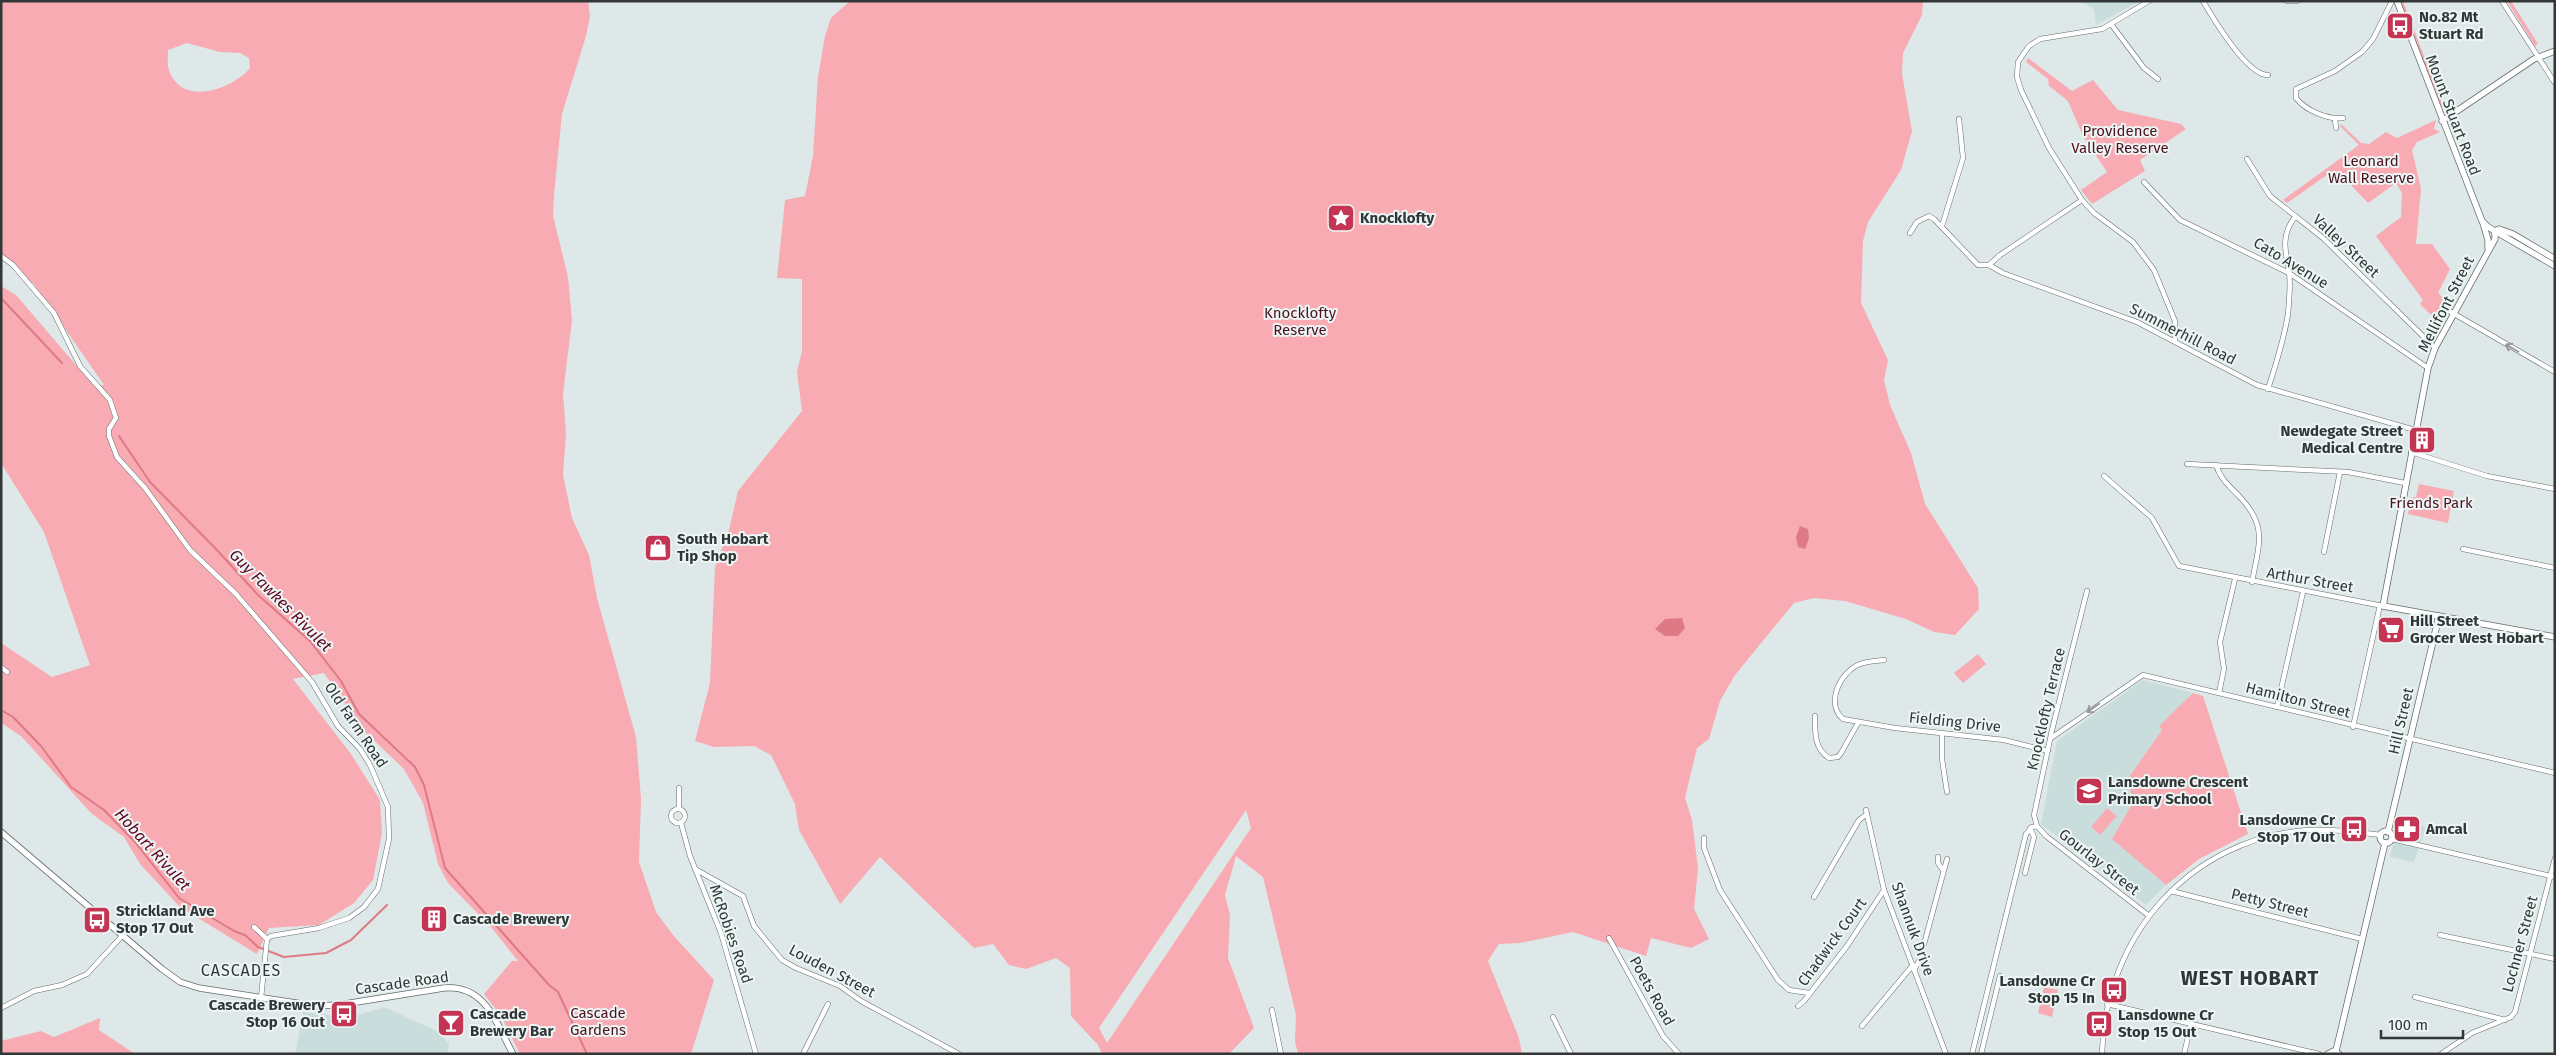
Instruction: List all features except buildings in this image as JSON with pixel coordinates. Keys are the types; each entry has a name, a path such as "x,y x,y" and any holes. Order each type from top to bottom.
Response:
{"street":[{"path":"2149,1 2111,24 2092,32 2040,39 2029,46 2018,62 2017,77 2021,90 2049,148 2082,200 2094,213 2133,242 2154,270 2175,322 2175,341"},
{"path":"2203,1 2228,42 2258,71 2268,75"},
{"path":"2287,1 2296,1"},
{"path":"2343,118 2335,119 2298,101 2296,89 2332,73 2362,52 2373,39 2389,3 2392,1"},
{"name":"Mount Stuart Road","path":"2397,1 2482,221"},
{"path":"2502,1 2555,83"},
{"path":"2111,24 2144,68 2158,79"},
{"path":"2442,121 2538,56 2555,51"},
{"path":"1942,226 1962,158 1959,119"},
{"path":"2335,119 2336,128"},
{"name":"Valley Street","path":"2246,159 2270,196 2328,243 2435,348"},
{"name":"Cato Avenue","path":"2144,182 2180,220 2289,273 2428,368"},
{"path":"1989,265 2000,255 2082,200"},
{"name":"Summerhill Road","path":"1910,234 1923,217 1929,216 1942,226 1972,260 1983,266 1989,265 2003,273 2137,322 2252,383 2415,430"},
{"path":"2268,389 2286,325 2289,273 2285,254 2285,237 2289,224 2295,217"},
{"path":"2482,221 2495,231 2555,266"},
{"name":"Mellifont Street","path":"2482,221 2488,240 2488,250"},
{"path":"2488,240 2499,229 2513,234 2555,259"},
{"name":"Mellifont Street","path":"2381,605 2428,368 2435,348 2495,240 2495,231"},
{"name":"Old Farm Road","path":"1,256 13,265 54,313 80,366 110,400 116,418 109,429 112,448 117,458 145,488 182,540 236,594 312,682 333,719 360,749 370,764 388,806 390,817 389,839 378,889 364,907 344,920 319,928 275,935 267,939"},
{"path":"2444,308 2553,372"},
{"path":"2411,452 2487,476 2555,489"},
{"path":"2187,464 2340,472 2406,483"},
{"path":"2216,465 2219,476 2255,515 2260,537 2252,582"},
{"path":"2324,552 2340,472"},
{"name":"Arthur Street","path":"2104,476 2152,518 2179,566 2303,592 2555,637"},
{"path":"2463,549 2555,568"},
{"path":"2219,693 2224,669 2220,642 2235,578"},
{"name":"Knocklofty Terrace","path":"2037,826 2034,815 2087,591"},
{"path":"2277,707 2303,592"},
{"path":"2353,727 2381,605"},
{"name":"Hill Street","path":"2388,832 2439,616"},
{"name":"Fielding Drive","path":"1884,660 1860,664 1848,672 1838,688 1835,701 1837,712 1843,719 1858,723 1942,734 2004,740 2048,751"},
{"path":"1,667 7,672"},
{"name":"Hamilton Street","path":"2051,738 2143,675 2555,774"},
{"path":"1815,716 1818,744 1822,752 1829,758 1838,757 1842,753 1858,723"},
{"path":"1942,734 1942,759 1947,792"},
{"path":"679,788 679,809 686,815 681,823 675,822 671,816 675,810 679,809"},
{"name":"Shannuk Drive","path":"1814,897 1859,820 1867,812 1884,890 1946,1054"},
{"name":"McRobies Road","path":"681,823 695,869 721,933 756,1054"},
{"path":"1972,1054 2026,834 2030,828 2037,826"},
{"name":"Gourlay Street","path":"2037,826 2046,836 2148,916"},
{"path":"2025,873 2034,837 2030,828"},
{"path":"2102,1054 2107,1004 2120,962 2148,916 2172,891 2214,859 2235,848 2264,838 2326,830 2381,835 2388,832 2392,839"},
{"name":"Cascade Road","path":"1,832 122,936 180,982 199,988 323,1006 444,988 462,989 477,996 489,1008 513,1054"},
{"path":"2381,835 2381,840 2385,843"},
{"path":"1704,838 1704,848 1720,890 1782,986 1795,992 1809,993"},
{"path":"2328,1054 2338,1052 2385,843 2392,839 2553,876"},
{"path":"1938,857 1938,863 1943,870"},
{"name":"Lochner Street","path":"2506,1020 2515,1012 2529,953 2553,876 2555,858"},
{"path":"1862,1026 1920,959 1947,859"},
{"name":"Louden Street","path":"695,869 743,896 754,926 782,960 796,968 840,986 861,1001 959,1054"},
{"name":"Chadwick Court","path":"1798,1006 1847,946 1884,890"},
{"name":"Petty Street","path":"2172,891 2362,939"},
{"path":"254,927 267,939 261,998"},
{"path":"2440,934 2555,959"},
{"path":"1,1008 34,991 62,984 87,974 122,936"},
{"name":"Poets Road","path":"1609,938 1662,1034 1679,1054"},
{"path":"1981,1054 2000,976"},
{"path":"2415,997 2506,1020"},
{"path":"803,1054 828,1004"},
{"path":"2107,1004 2319,1054"},
{"path":"1272,1010 1281,1054"},
{"path":"1553,1017 1571,1054"},
{"path":"2441,1054 2472,1032 2506,1020"},
{"path":"2184,1054 2191,1024"}],"shaded area":[{"path":"2081,1 2140,1 2096,25 2094,10"},
{"path":"1800,526 1808,529 1809,538 1805,549 1798,547 1796,537"},
{"path":"1682,618 1685,628 1678,636 1665,636 1655,629 1665,619"},
{"name":"Lansdowne Crescent Primary School","path":"2143,680 2193,693 2160,725 2162,730 2129,777 2132,804 2112,839 2166,885 2146,905 2041,824 2057,741"},
{"path":"2399,821 2426,827 2414,862 2390,857"},
{"path":"384,1007 439,1032 449,1044 448,1054 295,1054 303,1012 352,1017"}],"green space":[{"name":"Cascade Gardens","path":"1,1 588,1 590,16 586,36 562,114 554,195 553,216 568,277 572,320 563,394 566,434 563,475 572,518 589,555 597,598 636,737 641,799 639,862 656,912 673,935 714,980 691,1054 520,1054 501,1016 484,994 512,961 518,961 491,927 448,883 438,864 423,803 404,769 362,729 324,673 293,679 351,754 380,800 382,833 373,880 354,903 319,925 269,928 257,954 180,907 140,864 124,837 92,814 21,736 1,723 1,643 52,677 90,665 44,532 1,463 1,286 16,295 94,386 104,385 34,284 1,257","holes":["187,43 220,52 240,53 249,58 250,68 231,83 207,91 195,91 184,88 175,81 169,70 168,50"]},
{"name":"Knocklofty Reserve","path":"850,1 1923,1 1922,15 1903,53 1902,74 1912,131 1901,170 1868,222 1863,241 1861,303 1888,360 1884,380 1890,405 1911,453 1925,504 1978,588 1979,609 1955,635 1934,632 1906,619 1845,601 1814,598 1794,603 1735,675 1720,701 1709,739 1697,748 1685,798 1692,820 1698,868 1694,909 1709,939 1691,948 1651,938 1646,956 1573,932 1520,943 1499,944 1488,961 1519,1038 1522,1054 1298,1054 1295,1041 1296,1015 1263,877 1236,856 1225,895 1230,915 1228,958 1254,1028 1229,1054 1102,1054 1098,1045 1071,1016 1070,968 1056,958 1026,969 1009,965 993,944 974,948 880,857 840,904 799,830 795,804 771,755 754,746 714,747 695,741 710,683 715,567 729,530 738,491 802,411 797,372 802,351 802,279 777,278 785,200 805,196 813,156 818,77 825,36 831,18","holes":["1246,810 1251,828 1107,1043 1099,1028"]},
{"path":"2400,1 2403,1 2443,106 2441,107"},
{"path":"2507,1 2511,1 2538,44 2535,46"},
{"name":"Providence Valley Reserve","path":"2028,58 2072,91 2093,80 2118,110 2181,124 2186,129 2140,160 2145,171 2092,204 2081,190 2107,172 2083,136 2068,101 2049,86 2048,79 2026,62"},
{"name":"Leonard Wall Reserve","path":"2436,120 2434,129 2440,132 2417,142 2412,150 2421,189 2416,244 2432,244 2450,269 2438,293 2446,301 2450,301 2441,312 2439,323 2420,304 2423,300 2376,236 2401,217 2402,193 2396,183 2368,203 2346,180 2341,184 2331,172 2287,203 2283,200 2359,145 2340,126 2341,124 2361,143 2369,144 2386,132 2397,138"},
{"name":"Friends Park","path":"2419,484 2454,491 2448,523 2408,514 2411,498 2416,497"},
{"path":"1978,654 1986,664 1963,683 1954,673"},
{"path":"2193,693 2203,696 2248,834 2199,859 2166,885 2112,839 2132,804 2129,777 2162,730 2159,726"},
{"path":"2107,808 2117,816 2100,835 2091,827"},
{"path":"2044,987 2058,990 2052,1017 2038,1013"},
{"path":"100,1018 99,1030 135,1054 1,1054 1,1041 41,1031 54,1037"}],"waterway":[{"name":"Guy Fawkes Rivulet","path":"1,298 62,363"},
{"name":"Guy Fawkes Rivulet","path":"119,436 150,482 258,595 310,641 341,681 359,714 415,767 424,785 445,868 549,985 558,992 587,1054"},
{"name":"Hobart Rivulet","path":"1,710 13,717 41,746 71,787 104,810 135,842 179,898 234,931 245,935 258,947 284,957 326,953 351,940 387,905"}],"place":[{"name":"No.82 Mt Stuart Rd","path":"2400,26"},
{"name":"Knocklofty","path":"1341,218"},
{"name":"Newdegate Street Medical Centre","path":"2422,440"},
{"name":"South Hobart Tip Shop","path":"658,548"},
{"name":"Hill Street Grocer West Hobart","path":"2391,630"},
{"name":"Lansdowne Crescent Primary School","path":"2089,791"},
{"name":"Lansdowne Cr Stop 17 Out","path":"2354,829"},
{"name":"Amcal","path":"2407,829"},
{"name":"Cascade Brewery","path":"434,919"},
{"name":"Strickland Ave Stop 17 Out","path":"97,920"},
{"name":"Lansdowne Cr Stop 15 In","path":"2114,990"},
{"name":"Cascade Brewery Stop 16 Out","path":"344,1014"},
{"name":"Cascade Brewery Bar","path":"451,1023"},
{"name":"Lansdowne Cr Stop 15 Out","path":"2099,1024"}],"district":[{"name":"CASCADES","path":"241,970"},
{"name":"WEST HOBART","path":"2250,978"}]}
